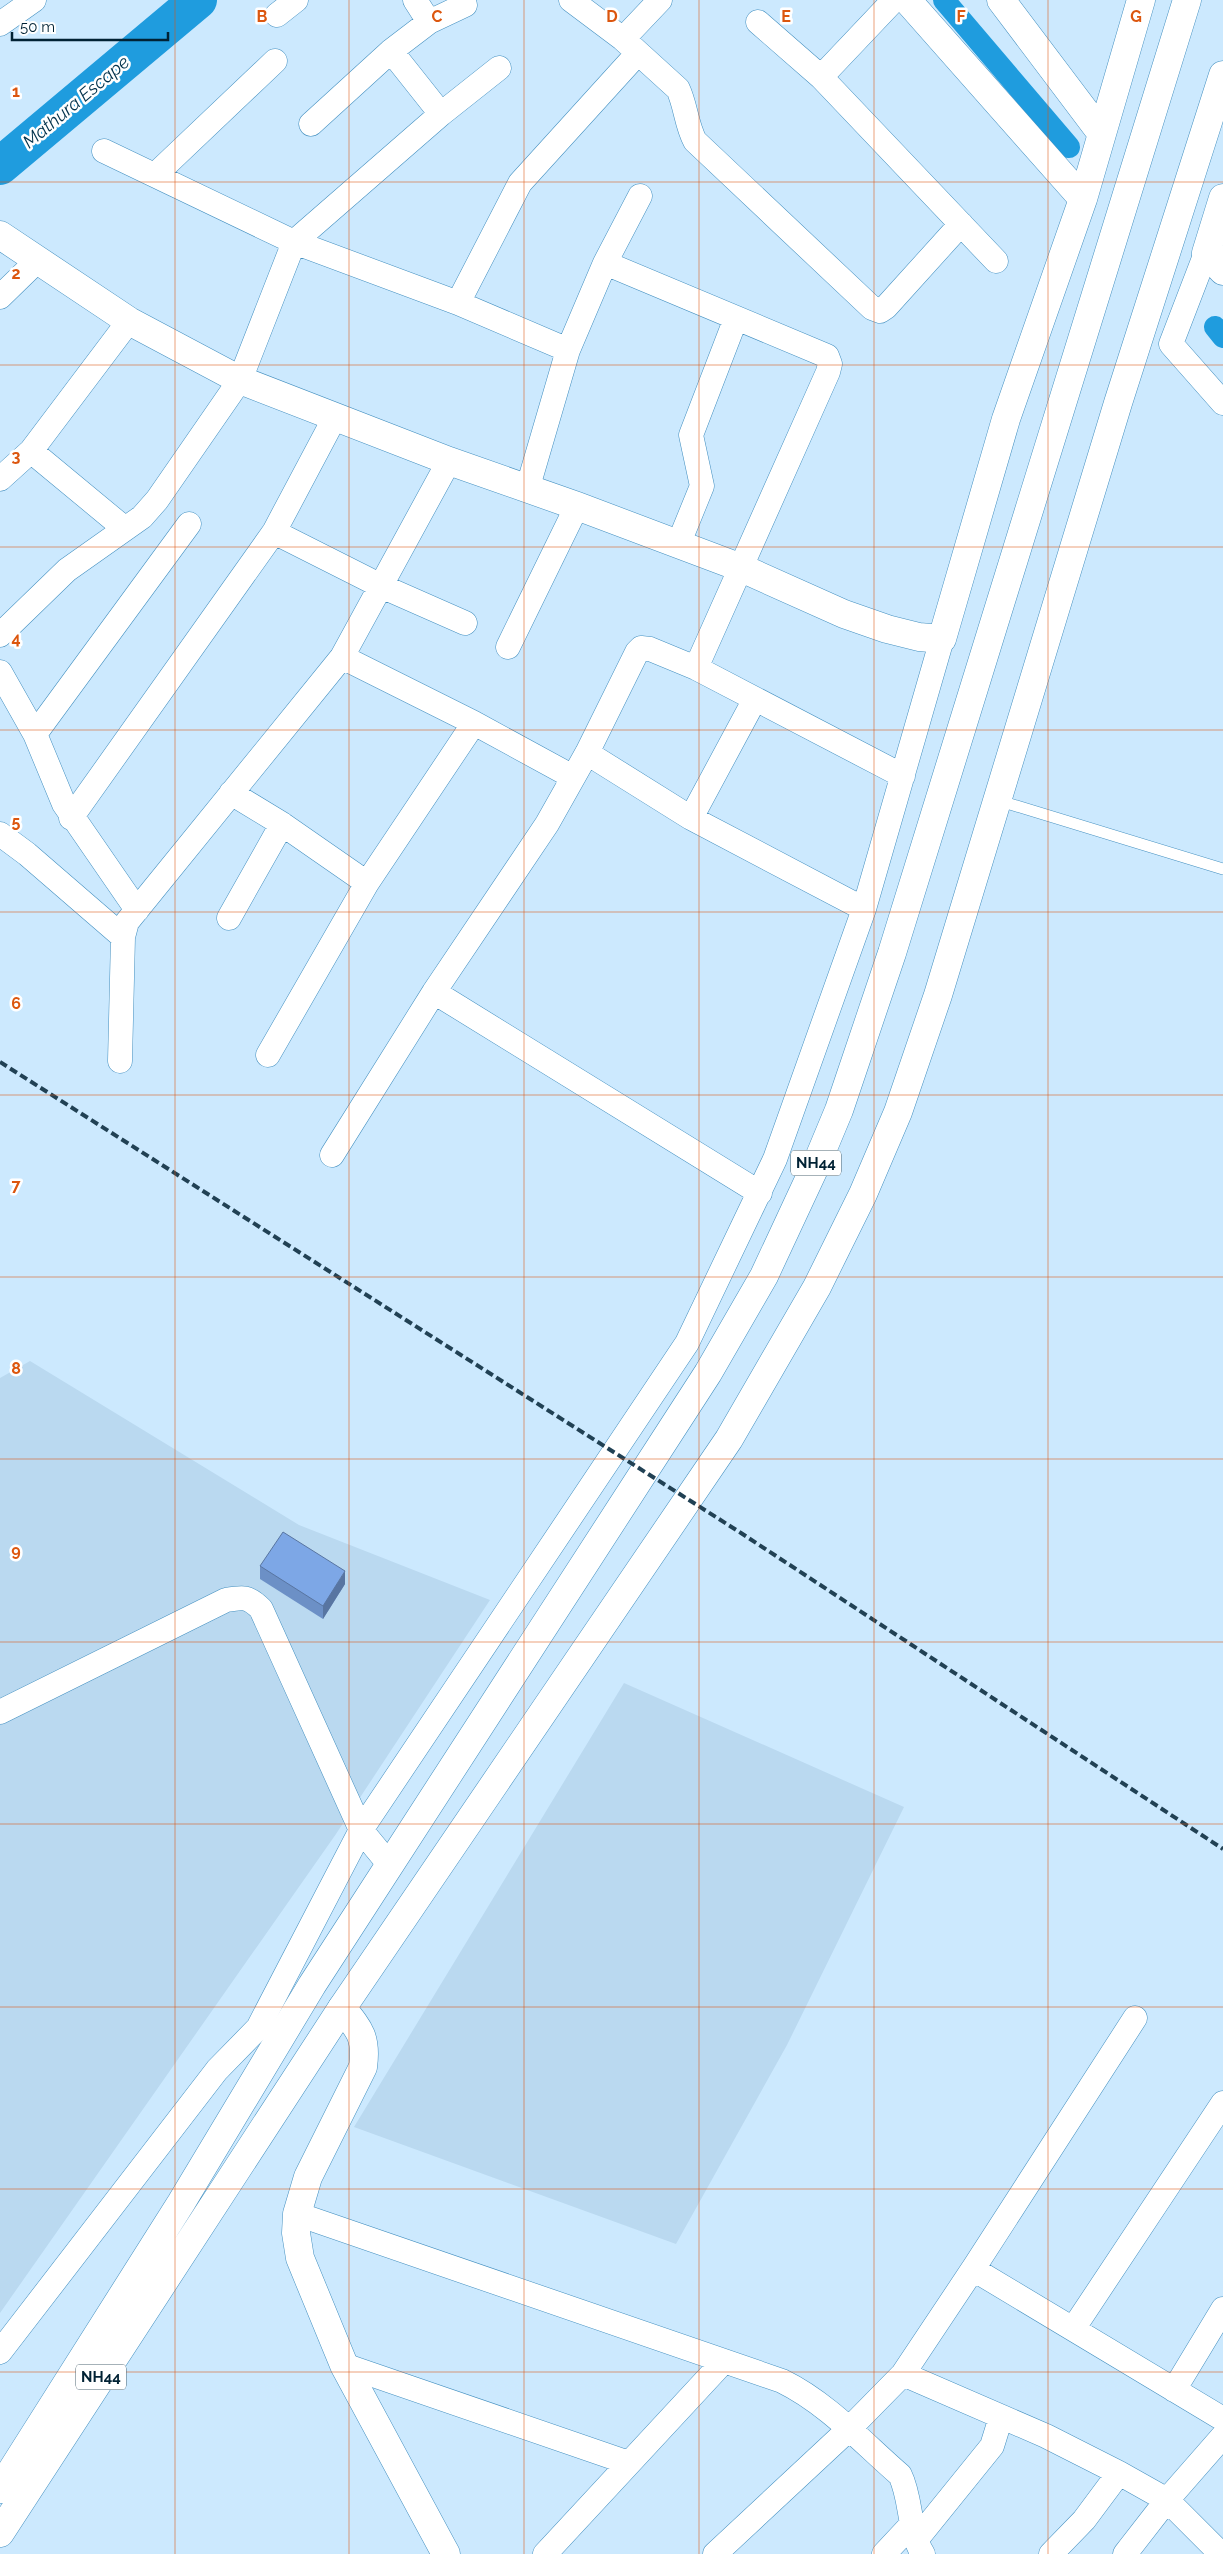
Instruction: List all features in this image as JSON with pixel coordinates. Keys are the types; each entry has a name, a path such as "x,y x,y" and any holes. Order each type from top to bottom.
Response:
{"main road":[{"path":"907,0 1083,200"},
{"path":"1001,0 1102,134"},
{"path":"0,234 129,322 240,380 449,461 577,506 739,567 844,614 903,633 942,640 1006,420 1083,200 1141,0"},
{"name":"NH44","path":"0,2490 181,2203 312,1985 708,1373 764,1276 839,1110 892,953 1116,223 1187,0"},
{"name":"NH44","path":"0,2533 342,2008 729,1439 817,1287 863,1194 898,1112 938,995 1118,403 1223,76"},
{"path":"1217,261 1223,198"},
{"path":"342,2008 361,2032 366,2049 364,2068 308,2177 297,2214 296,2233 300,2258 344,2365 446,2554"}],"street":[{"path":"0,24 33,0"},
{"path":"277,16 296,0"},
{"path":"415,0 429,22"},
{"path":"571,0 630,46 678,89 694,141 872,308 880,310 886,307 961,224"},
{"path":"458,303 520,183 630,46 660,0"},
{"path":"820,77 894,0"},
{"path":"311,124 391,50 429,22 465,5"},
{"path":"758,22 820,77 996,261"},
{"path":"391,50 441,114"},
{"path":"155,175 276,61"},
{"path":"0,634 67,570 142,517 157,500 240,380 294,242 441,114 499,68"},
{"path":"104,151 294,242 458,303 568,350"},
{"path":"527,490 568,350 605,263 640,196"},
{"path":"0,297 38,260"},
{"path":"1217,261 1170,344 1223,403"},
{"path":"605,263 827,356 830,364 696,668"},
{"path":"678,545 702,486 691,434 736,318"},
{"path":"0,480 31,451 129,322"},
{"path":"71,818 274,532 335,417"},
{"path":"31,451 124,528"},
{"path":"120,1060 122,936 128,922 342,657 449,461"},
{"path":"508,647 577,506"},
{"path":"35,734 189,524"},
{"path":"274,532 381,586 465,623"},
{"path":"0,2352 217,2070 258,2028 361,1830 687,1343 776,1158 864,909 942,640"},
{"path":"332,1155 434,992 547,824 587,753 636,652 641,648 650,649 696,668 903,776"},
{"path":"342,657 474,723 573,777"},
{"path":"0,672 35,734 71,818 137,910"},
{"path":"690,818 755,699"},
{"path":"268,1055 367,883 474,723"},
{"path":"587,753 690,818 864,909"},
{"path":"231,793 282,824 367,883"},
{"path":"229,918 282,824"},
{"path":"0,834 27,854 122,936"},
{"path":"434,992 760,1193"},
{"path":"0,1712 226,1600 241,1598 252,1600 261,1610 361,1830 389,1864"},
{"path":"716,2554 848,2430 903,2374 1135,2018"},
{"path":"1073,2329 1223,2103"},
{"path":"297,2214 724,2361 800,2390 817,2401 900,2474 905,2484 917,2539"},
{"path":"973,2269 1223,2419"},
{"path":"1174,2390 1223,2309"},
{"path":"545,2554 724,2361"},
{"path":"344,2365 629,2463"},
{"path":"903,2374 1001,2417 1120,2473 1167,2500 1221,2554"},
{"path":"884,2554 917,2539 992,2446 1001,2417"},
{"path":"1125,2554 1167,2500 1223,2436"},
{"path":"1051,2554 1084,2520 1120,2473"}],"lane":[{"path":"997,800 1223,869"}],"shaded area":[{"path":"30,1361 299,1525 490,1600 336,1834 0,2313 0,1378"},
{"path":"624,1683 904,1807 787,2045 676,2244 354,2127"}],"building":[{"path":"283,1532 345,1571 323,1606 260,1566"}],"waterway":[{"name":"Mathura Escape","path":"0,166 198,0"},
{"name":"Mathura Escape","path":"944,0 1069,147"},
{"name":"Mathura Escape","path":"1215,327 1223,337"}],"railway":[{"path":"0,1062 741,1533 1223,1849"}]}
